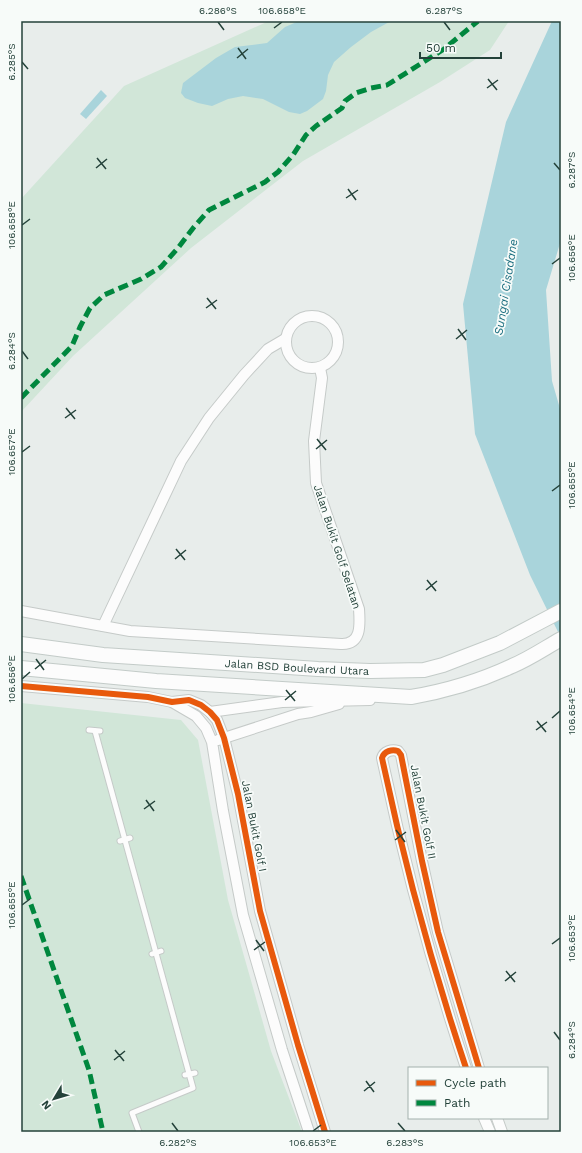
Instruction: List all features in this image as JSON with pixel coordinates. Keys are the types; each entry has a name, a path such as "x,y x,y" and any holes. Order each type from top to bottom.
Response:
{"main road":[{"name":"Jalan BSD Boulevard Utara","path":"21,644 103,655 370,671 424,670 443,665 500,642 561,611"},
{"name":"Jalan BSD Boulevard Utara","path":"21,668 156,681 412,697 438,692 466,684 512,666 561,639"}],"street":[{"path":"309,316 315,316 326,320 334,329 337,334 338,346 334,357 326,365 320,368 307,369 295,363 287,352 285,339 290,328 298,320 309,316"},
{"path":"103,626 181,461 209,418 236,385 268,349 285,339"},
{"name":"Jalan Bukit Golf Selatan","path":"21,611 130,631 333,644 346,644 355,640 360,627 358,609 316,483 314,441 322,378 320,368"},
{"name":"Jalan Bukit Golf I","path":"21,686 148,697 172,702 189,700 210,712 217,720 224,738 238,794 260,911 298,1045 325,1132"},
{"path":"210,712 282,702 346,701 412,697"},
{"path":"212,742 298,714 331,707 346,701"},
{"name":"Jalan Bukit Golf I","path":"172,702 196,716 206,728 212,742 223,811 243,915 282,1050 309,1132"},
{"name":"Jalan Bukit Golf II","path":"466,1067 449,1015 406,863 382,758 385,753 390,751 398,751 402,755 422,861 438,932 479,1067"},
{"path":"484,1119 490,1132"},
{"path":"497,1119 502,1132"}],"lane":[{"path":"95,730 193,1088 132,1113 139,1132"}],"green space":[{"path":"269,21 509,21 490,50 440,82 303,161 191,248 73,356 21,412 21,199 124,86"},
{"path":"21,703 181,720 198,740 228,900 271,1051 302,1132 21,1132"}],"water":[{"path":"299,21 391,21 371,32 334,62 328,75 326,91 323,99 307,111 300,114 289,112 263,99 243,96 228,99 212,106 185,98 181,93 183,83 216,58 235,47 267,43 285,27"},
{"name":"Sungai Cisadane","path":"552,21 561,21 561,240 546,290 552,381 561,412 561,638 530,575 475,434 463,304 506,122"},
{"path":"101,90 107,96 86,119 80,114"}],"marked path":[{"path":"21,398 72,346 90,308 104,295 141,279 161,267 209,210 265,182 278,172 293,155 306,135 316,126 342,108 345,101 356,93 387,85 444,49 478,21"},
{"path":"21,876 89,1070 103,1132"}],"cycle path":[{"path":"21,686 148,697 172,702 189,700 201,705 217,720 224,738 238,794 260,911 298,1045 325,1132"},
{"path":"466,1067 430,953 409,875 382,758 386,752 391,750 398,751 401,755 438,932 479,1067"}]}
